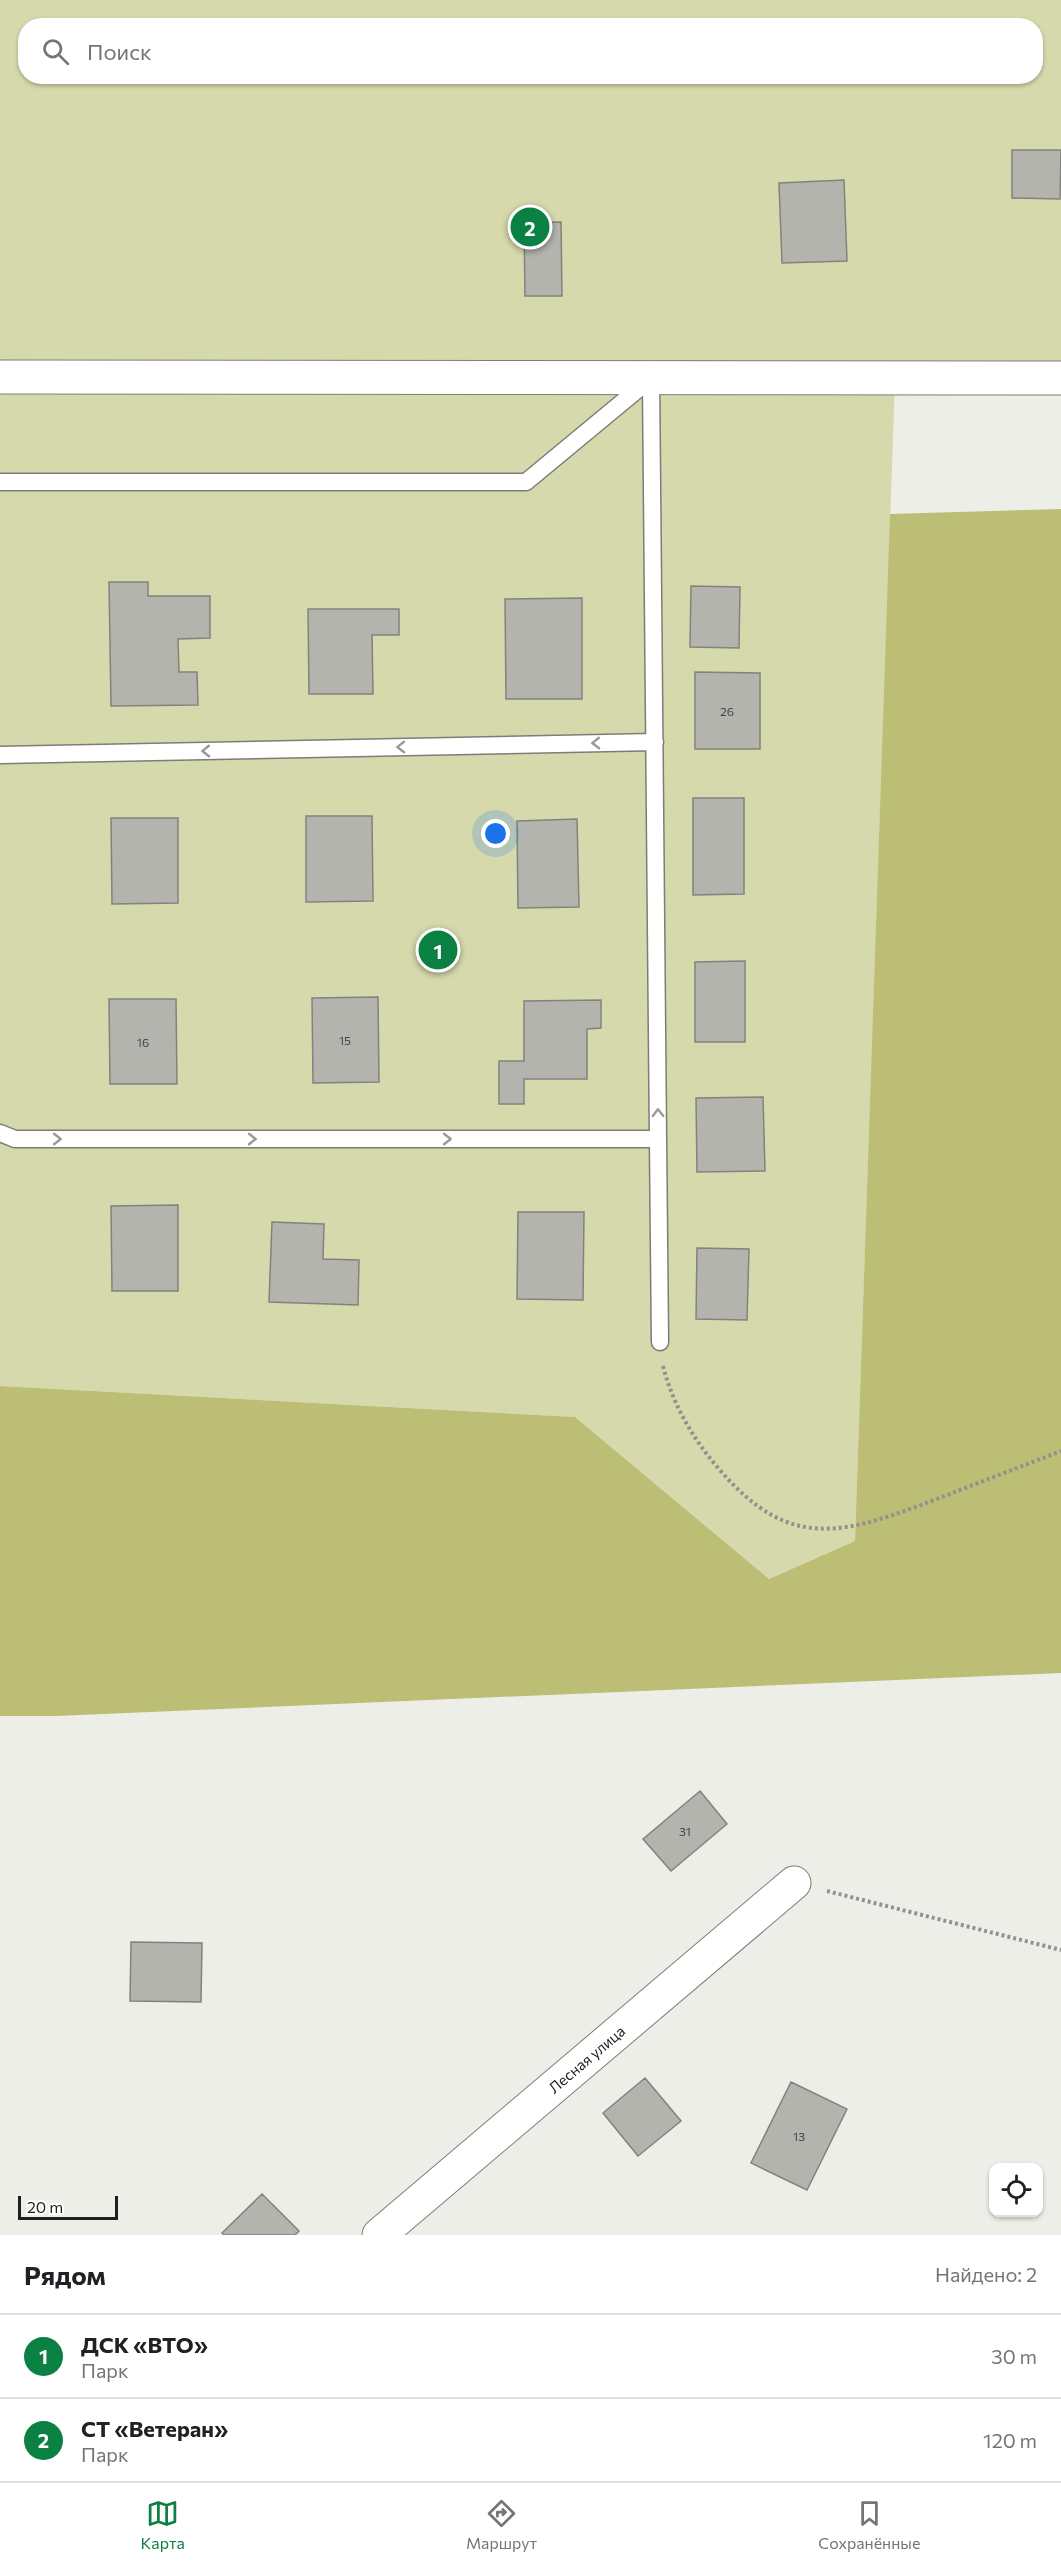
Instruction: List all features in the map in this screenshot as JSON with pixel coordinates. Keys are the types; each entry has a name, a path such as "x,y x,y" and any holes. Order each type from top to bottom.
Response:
{"street":[{"path":"0,377 1061,378"},
{"name":"Лесная улица","path":"379,2235 794,1883"}],"lane":[{"path":"0,482 526,482 651,378"},
{"path":"651,378 660,1342"},
{"path":"0,755 654,742"},
{"path":"0,1133 15,1139 658,1139"}],"path":[{"path":"660,1342 663,1366 676,1404 713,1461 743,1495 759,1508 797,1525 837,1530 874,1522 1061,1452"},
{"path":"794,1883 1061,1950"}],"green space":[{"path":"0,0 1061,0 1061,378 895,379 855,1541 769,1579 575,1417 0,1386"},
{"path":"1061,509 1061,1673 56,1716 0,1716 0,1386 575,1417 769,1579 855,1541 890,514"}],"building":[{"path":"1012,150 1061,150 1060,199 1012,198"},
{"path":"844,180 847,261 782,263 779,183"},
{"path":"561,222 562,296 525,296 524,223"},
{"path":"109,582 148,582 148,596 210,596 210,638 178,639 179,672 197,672 198,705 111,706"},
{"path":"691,586 740,587 739,648 690,647"},
{"path":"582,598 582,699 506,699 505,599"},
{"path":"308,609 399,609 399,635 372,635 373,694 309,694"},
{"path":"695,672 760,673 760,749 695,749"},
{"path":"693,798 744,798 744,894 693,895"},
{"path":"306,816 372,816 373,901 306,902"},
{"path":"111,818 178,818 178,903 112,904"},
{"path":"577,819 579,907 518,908 517,821"},
{"path":"745,961 745,1042 695,1042 695,962"},
{"path":"378,997 379,1082 313,1083 312,998"},
{"path":"109,999 176,999 177,1084 110,1084"},
{"path":"601,1000 601,1028 587,1029 587,1079 524,1079 524,1104 499,1104 499,1061 524,1061 524,1001"},
{"path":"763,1097 765,1171 697,1172 696,1098"},
{"path":"178,1205 178,1291 112,1291 111,1206"},
{"path":"518,1212 584,1212 583,1300 517,1299"},
{"path":"272,1222 324,1224 323,1259 359,1260 358,1305 269,1302"},
{"path":"697,1248 749,1249 747,1320 696,1319"},
{"path":"700,1791 727,1824 671,1871 643,1839"},
{"path":"131,1942 202,1943 201,2002 130,2001"},
{"path":"645,2078 681,2121 638,2156 603,2113"},
{"path":"791,2082 847,2109 807,2190 751,2163"},
{"path":"262,2194 299,2231 295,2235 224,2235 222,2233"}],"place":[{"name":"СТ «Ветеран»","path":"530,227"},
{"name":"ДСК «ВТО»","path":"438,950"}]}
